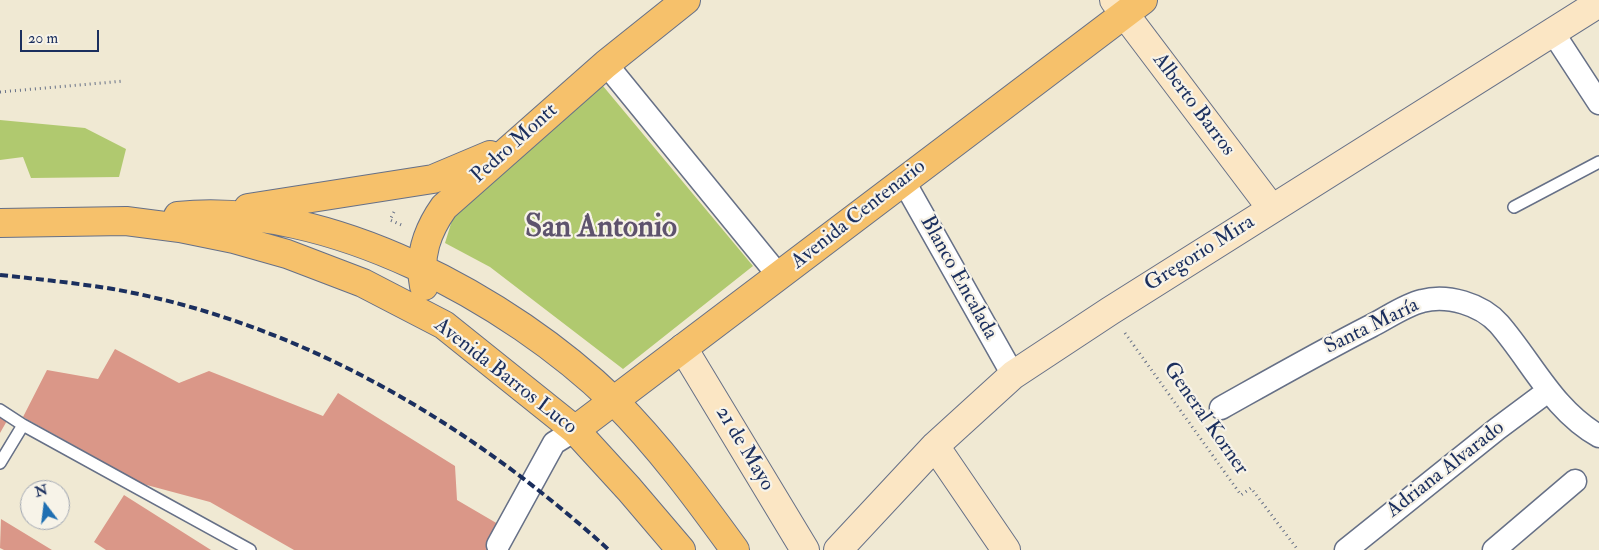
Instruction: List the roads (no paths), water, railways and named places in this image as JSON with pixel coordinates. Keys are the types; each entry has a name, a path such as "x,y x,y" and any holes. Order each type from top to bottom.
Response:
{"main road":[{"name":"Pedro Montt","path":"444,325 428,299 422,269 427,236 434,221 444,207 679,2"},
{"name":"Avenida Centenario","path":"575,430 779,276 1127,5"},
{"path":"185,215 282,204 433,179 490,154 535,126"},
{"name":"Avenida Barros Luco","path":"126,221 185,215 223,216 298,226 362,243 422,269 475,298 523,329 570,364 614,401 684,483 735,550"},
{"path":"0,222 126,221"},
{"name":"Avenida Barros Luco","path":"126,221 180,228 234,239 287,254 363,283 444,325 575,430 681,550"}],"street":[{"name":"Gregorio Mira","path":"838,550 935,446 1013,375 1110,311 1599,3"},
{"name":"Alberto Barros","path":"1127,5 1272,209"},
{"path":"1552,31 1599,103"},
{"path":"606,64 779,276"},
{"name":"Blanco Encalada","path":"903,180 1013,375"},
{"name":"Santa María","path":"1221,408 1331,346 1421,301 1436,299 1465,303 1490,316 1563,408 1599,436"},
{"name":"21 de Mayo","path":"683,348 805,550"},
{"name":"Adriana Alvarado","path":"1346,550 1497,429 1548,391"},
{"path":"498,545 554,443 575,430"},
{"path":"935,446 1006,550"},
{"path":"1494,550 1575,481"}],"lane":[{"path":"1514,207 1599,162"},
{"path":"0,410 23,425 250,550"},
{"path":"0,463 23,425"}],"railway":[{"path":"0,275 113,289 183,305 250,326 316,353 379,385 440,421 499,460 609,550"}],"district":[{"name":"San Antonio","path":"601,229"}]}
